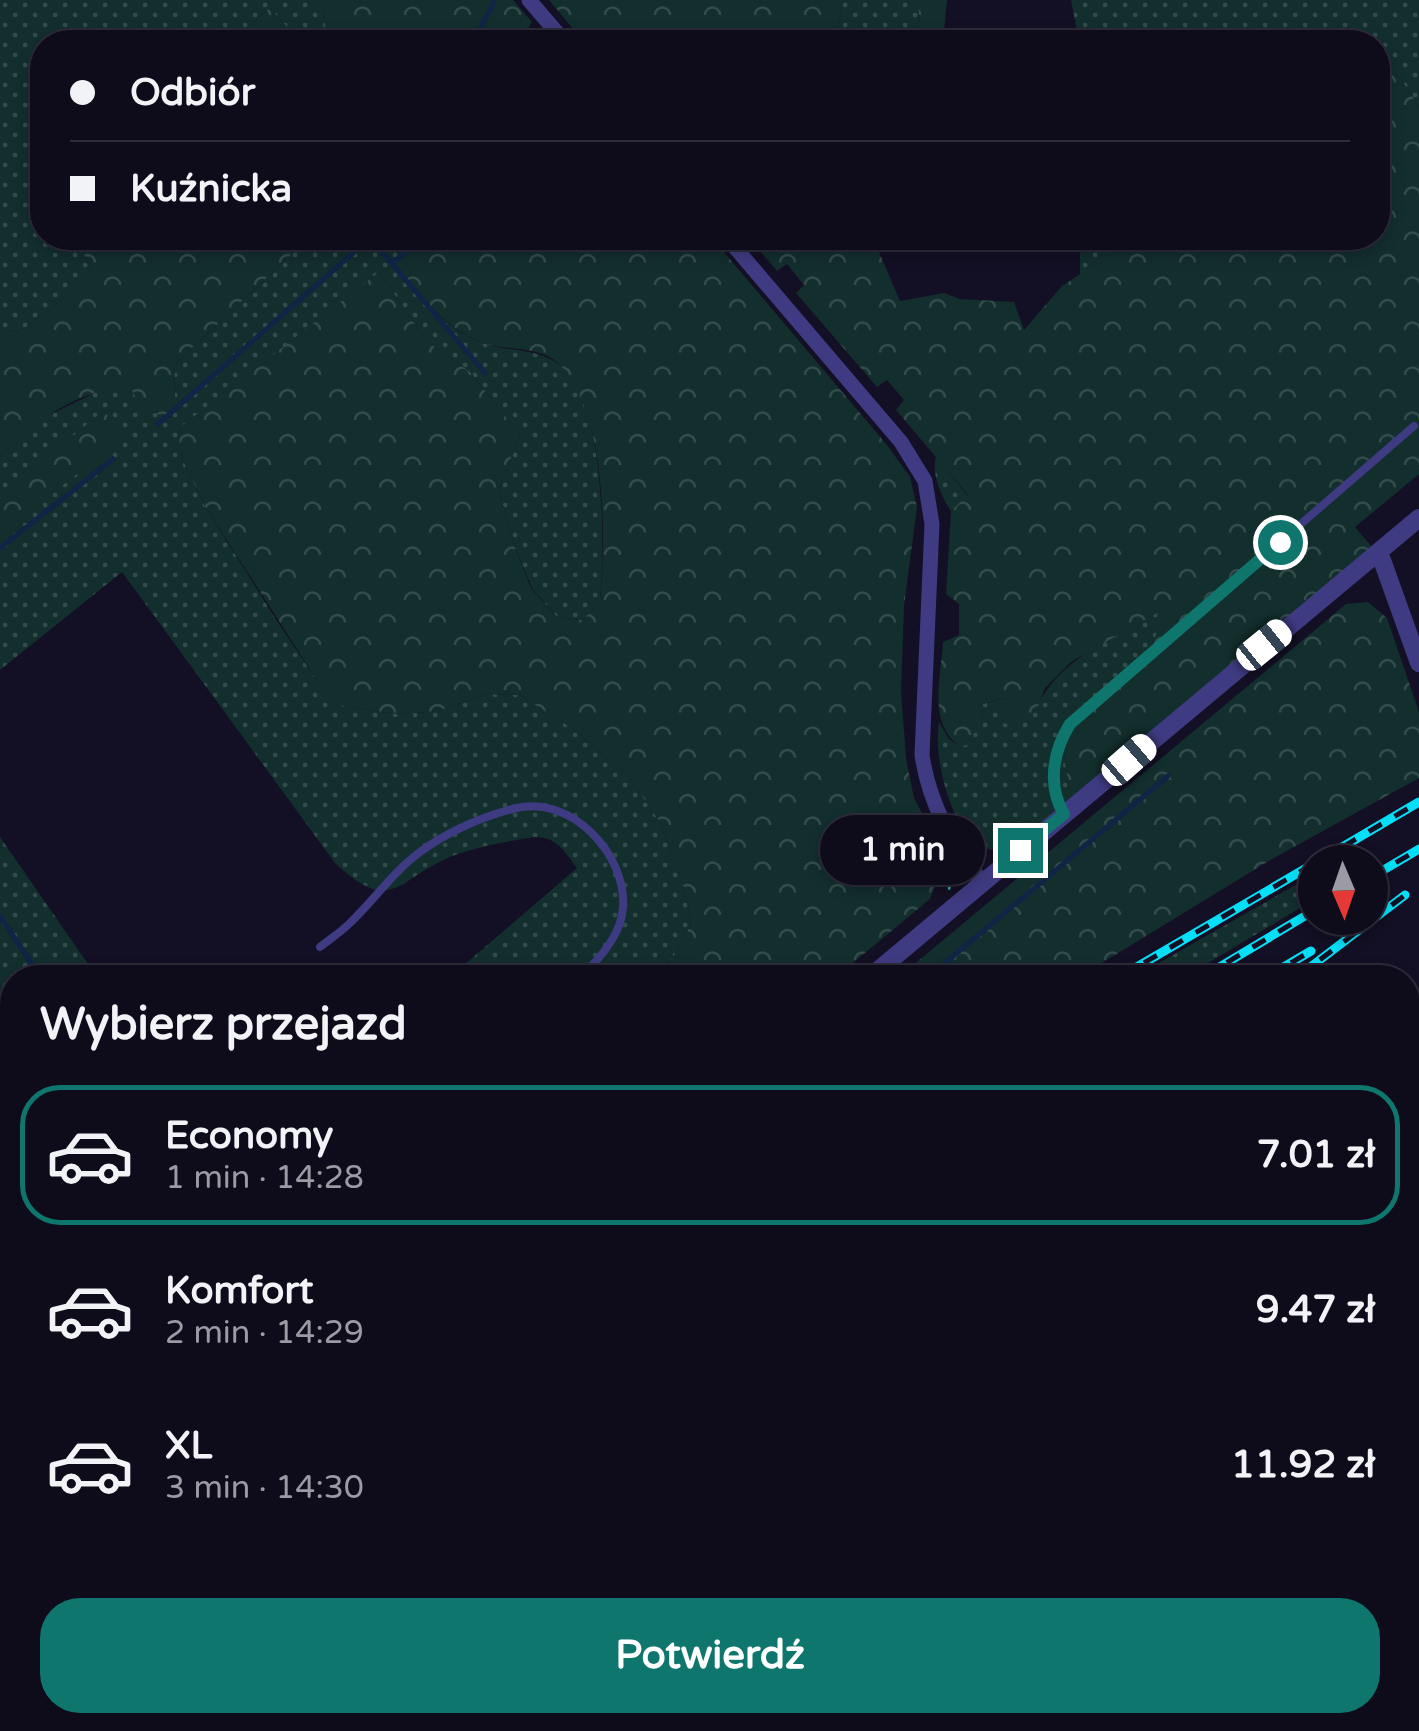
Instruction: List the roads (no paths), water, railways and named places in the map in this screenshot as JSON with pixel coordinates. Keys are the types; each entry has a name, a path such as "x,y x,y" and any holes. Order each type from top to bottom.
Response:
{"street":[{"path":"529,0 555,30"},
{"path":"736,250 901,442 925,480 932,524 922,755 930,792 952,841 982,882"},
{"path":"884,965 1419,518"},
{"path":"1377,553 1419,662"}],"lane":[{"path":"1064,814 1056,802 1054,768 1060,740 1070,724 1414,426"},
{"path":"320,946 350,924 420,852 485,818 520,807 540,806 557,809 582,823 614,866 622,887 624,909 618,928 608,947 591,965"}],"waterway":[{"path":"479,30 494,2"},
{"path":"158,424 356,250"},
{"path":"380,250 485,373"},
{"path":"392,263 409,250"},
{"path":"0,548 113,459"},
{"path":"943,965 1168,776"},
{"path":"0,916 32,965"}],"railway":[{"path":"1346,845 1419,802"},
{"path":"1388,867 1419,849"},
{"path":"1140,965 1298,873"},
{"path":"1313,965 1405,895"},
{"path":"1223,965 1298,920"},
{"path":"1287,965 1311,951"}]}
